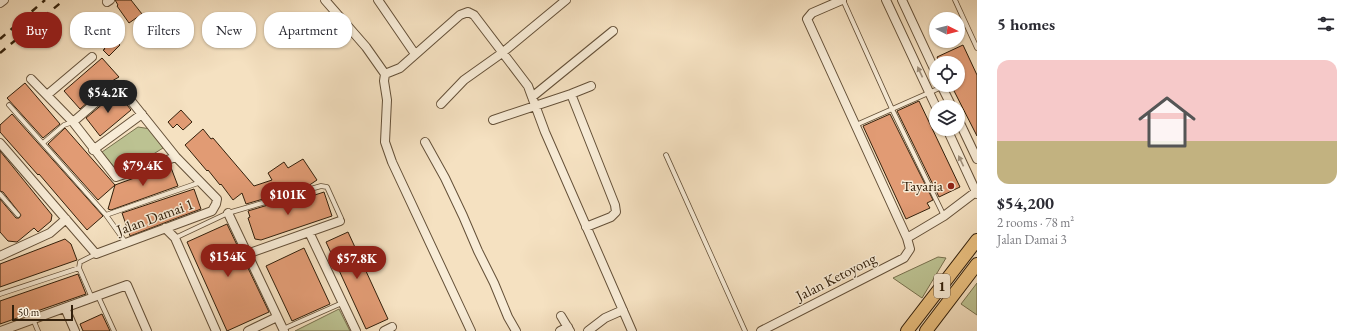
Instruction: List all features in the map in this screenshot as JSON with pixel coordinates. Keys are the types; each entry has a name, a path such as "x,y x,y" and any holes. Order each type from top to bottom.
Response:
{"main road":[{"name":"1","path":"907,331 977,240"},
{"name":"1","path":"926,331 977,264"},
{"path":"913,331 923,331"}],"street":[{"path":"0,3 4,0"},
{"path":"325,0 363,43 385,74 384,81 387,100 386,142 392,162 471,331"},
{"path":"378,0 415,54"},
{"path":"441,104 464,80 502,53 566,0"},
{"path":"842,0 812,13 807,19 907,238 944,216 977,192 950,136"},
{"path":"886,0 933,100"},
{"path":"902,0 929,58"},
{"path":"385,74 400,68 460,15 468,12 474,15 528,86 586,227 632,331"},
{"path":"532,97 612,31"},
{"path":"47,95 92,57"},
{"path":"31,79 73,122 93,150 116,177 176,157"},
{"path":"73,122 116,85 120,87 176,157 202,182"},
{"path":"493,120 591,86"},
{"path":"571,94 615,205 616,212 612,217 586,227"},
{"path":"93,150 142,114"},
{"path":"965,133 977,158"},
{"path":"425,142 445,178 494,283 508,317 516,331"},
{"path":"0,143 96,254"},
{"name":"Jalan Damai 1","path":"96,254 212,211 217,199 202,182"},
{"path":"228,213 283,330"},
{"path":"0,246 3,255 50,233 66,219"},
{"path":"247,254 340,220"},
{"path":"165,228 175,238 216,331"},
{"path":"309,232 356,331"},
{"path":"959,264 977,233"},
{"name":"Jalan Ketoyong","path":"761,331 904,258 910,249 907,238"},
{"path":"2,331 127,285 147,331"},
{"path":"65,308 75,331"},
{"path":"588,331 605,318 623,310"},
{"path":"561,316 566,330"},
{"path":"248,331 277,318"},
{"path":"384,331 392,327"}],"lane":[{"path":"842,0 892,109 944,216"},
{"path":"955,0 977,48"},
{"path":"856,125 929,92"},
{"path":"9,105 106,215 126,242"},
{"path":"43,143 64,125 73,122"},
{"path":"666,155 745,331"},
{"path":"106,215 202,182"},
{"path":"175,238 228,213 325,186 327,187 341,218 340,220"},
{"path":"0,194 18,215"},
{"path":"96,254 80,262 79,268 114,331"},
{"path":"0,294 79,268"},
{"path":"283,330 342,303"},
{"path":"33,319 38,331"}],"green space":[{"path":"138,127 151,129 163,148 128,170 114,167 102,152"},
{"path":"938,257 946,258 922,298 893,278"},
{"path":"977,283 977,315 961,304"},
{"path":"339,309 350,331 295,331"}],"building":[{"path":"115,0 131,0 140,12 133,12 133,20 129,23 125,17 125,12 121,12 117,6 118,5"},
{"path":"104,48 117,48 109,56 103,50 105,49"},
{"path":"956,48 964,48 977,75 977,136 965,112 965,100 959,100 955,92 965,92 965,56 939,56"},
{"path":"102,58 119,77 112,81 80,109 64,91"},
{"path":"25,83 60,124 43,138 7,98"},
{"path":"117,92 131,110 100,136 86,118"},
{"path":"919,101 929,122 929,136 936,136 960,187 939,197 897,111"},
{"path":"181,110 192,122 183,130 177,124 173,128 168,122"},
{"path":"12,114 103,216 87,230 39,174 38,175 0,132 0,125"},
{"path":"890,114 933,200 927,203 930,208 906,219 863,126"},
{"path":"65,128 115,185 98,200 48,144"},
{"path":"203,129 211,139 213,138 254,186 272,180 268,173 284,162 288,168 303,159 317,180 308,186 246,204 242,193 233,200 221,184 220,185 208,170 207,171 185,145"},
{"path":"0,151 52,215 51,221 38,232 34,228 17,242 8,241 0,232 0,199 16,218 19,218 21,215 3,192 0,191"},
{"path":"170,165 178,186 111,210 108,209 115,185"},
{"path":"194,189 201,209 130,236 122,213"},
{"path":"324,192 332,216 261,240 255,239 248,218 250,217 248,211 288,199 277,206 278,207"},
{"path":"227,224 269,312 227,331 187,242"},
{"path":"348,232 388,319 366,329 326,242"},
{"path":"65,239 71,244 77,260 0,287 0,264"},
{"path":"304,248 330,304 292,321 266,266"},
{"path":"78,274 86,294 0,324 0,301"},
{"path":"102,314 110,331 83,331 80,324"}],"railway":[{"path":"0,39 45,0"},
{"path":"0,53 64,0"}],"place":[{"name":"Tayaria","path":"951,186"}]}
